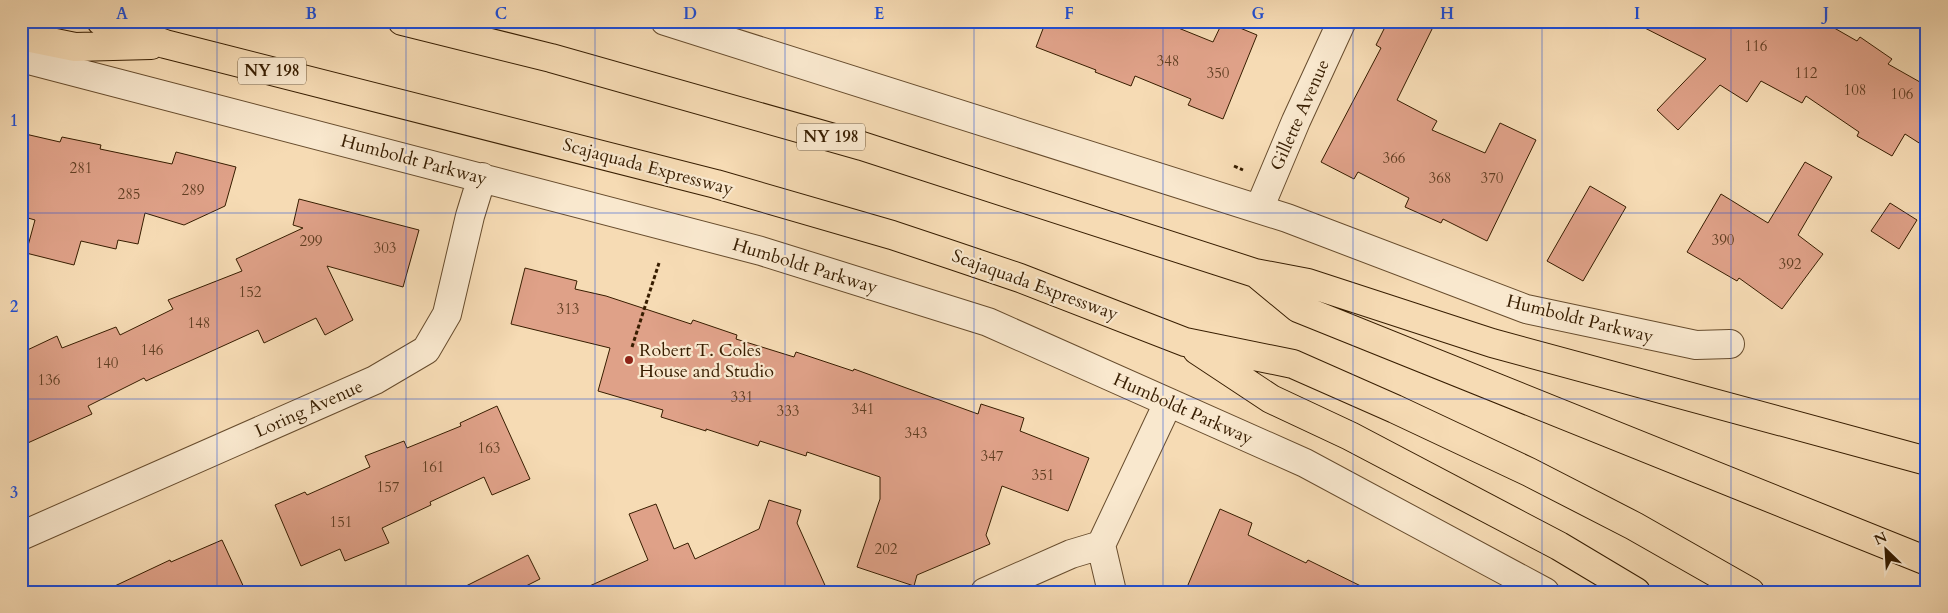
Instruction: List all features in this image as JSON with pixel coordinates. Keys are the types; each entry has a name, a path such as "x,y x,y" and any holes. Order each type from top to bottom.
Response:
{"highway":[{"name":"Scajaquada Expressway","path":"102,21 165,44 725,186 892,235 1105,310 1185,342"},
{"name":"NY 198","path":"402,21 551,58 862,146 1255,272"},
{"path":"460,21 551,58"},
{"path":"21,36 75,48 165,44"},
{"path":"1255,272 1308,283 1492,343 1927,461"},
{"path":"1255,272 1298,308 1927,560"},
{"path":"1185,342 1272,399 1350,436 1551,541 1636,592"},
{"path":"1185,342 1293,364 1395,409 1582,498 1750,592"}],"street":[{"name":"Humboldt Parkway","path":"666,21 1259,209 1526,309 1696,345 1730,344"},
{"name":"Gillette Avenue","path":"1259,209 1296,121 1342,21"},
{"name":"Humboldt Parkway","path":"21,58 761,251 988,322 1305,463 1546,592"},
{"name":"Loring Avenue","path":"21,536 375,380 426,350 447,314 470,216 482,177"},
{"path":"1112,592 1101,545 1168,403"},
{"path":"985,592 1071,554 1101,545"}],"path":[{"path":"632,347 659,263"}],"building":[{"path":"1046,21 1161,21 1213,42 1223,21 1257,35 1223,119 1188,105 1191,99 1135,76 1131,86 1095,72 1096,70 1036,47"},
{"path":"1388,21 1436,21 1397,100 1437,121 1432,130 1485,153 1500,123 1536,140 1487,241 1443,219 1441,223 1405,207 1409,198 1358,172 1354,179 1321,162 1381,48 1376,45"},
{"path":"1631,21 1822,21 1857,41 1860,37 1892,59 1888,64 1927,86 1927,148 1905,134 1892,156 1857,136 1859,132 1806,96 1802,103 1761,81 1747,102 1720,85 1678,130 1657,110 1706,59"},
{"path":"21,133 60,142 62,137 101,145 100,149 172,164 176,152 236,167 225,206 184,225 145,213 138,244 118,240 116,249 81,241 74,265 26,253 35,220 21,216"},
{"path":"1805,162 1832,177 1798,235 1823,254 1782,309 1739,278 1737,281 1687,252 1721,194 1768,223"},
{"path":"1590,186 1626,207 1583,281 1547,261"},
{"path":"299,199 419,230 403,287 327,266 353,320 325,335 316,318 264,343 258,330 146,381 144,378 88,406 92,414 21,446 21,353 57,336 62,348 116,327 120,335 173,309 168,300 242,271 236,259 303,228 293,225"},
{"path":"1890,203 1917,220 1899,249 1871,231"},
{"path":"525,268 577,281 575,289 606,296 691,324 693,320 737,335 736,339 794,357 796,352 853,371 854,369 978,414 981,404 1024,418 1020,431 1089,458 1068,511 1002,486 986,535 990,544 917,575 914,586 857,567 880,499 880,477 807,452 806,456 760,441 758,446 706,429 706,431 661,417 663,410 598,391 610,348 511,324"},
{"path":"497,406 530,479 492,495 484,477 430,502 431,505 382,528 389,543 345,561 340,549 301,566 275,505 305,492 307,495 370,467 365,456 404,441 407,448 461,426 460,423"},
{"path":"769,500 801,510 797,523 828,592 576,592 648,560 629,514 656,504 674,549 688,543 695,559 759,529"},
{"path":"1220,509 1252,523 1248,535 1306,563 1308,560 1373,592 1185,592"},
{"path":"222,540 246,592 102,592 170,560 171,562"},
{"path":"528,555 540,579 514,592 454,592"}],"place":[{"name":"Robert T. Coles House and Studio","path":"629,360"}]}
